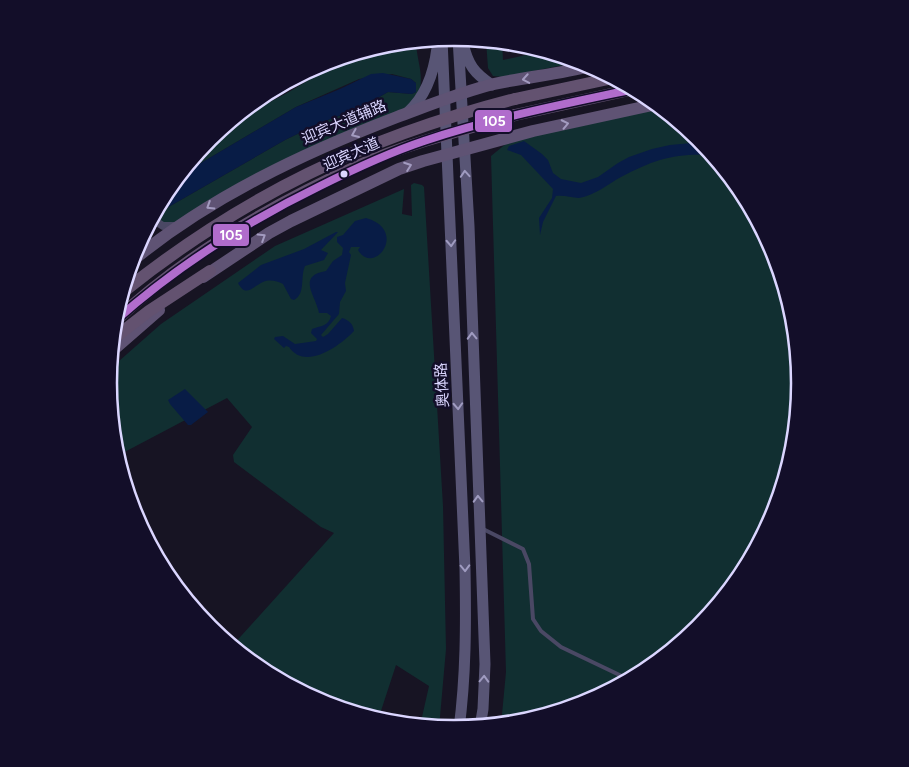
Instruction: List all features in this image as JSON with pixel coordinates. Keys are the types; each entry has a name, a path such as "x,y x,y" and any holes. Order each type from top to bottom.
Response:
{"highway":[{"name":"迎宾大道","path":"132,284 208,229 268,194 356,151 414,128 471,111 603,80"},
{"name":"迎宾大道","path":"125,314 178,269 228,235 270,210 360,165 423,142 514,115 623,91"},
{"path":"121,333 210,271"}],"main road":[{"path":"458,46 469,235 485,664 481,720"},
{"path":"464,46 467,61 476,72 492,85"},
{"path":"406,114 417,104 428,85 435,63 437,47"},
{"name":"奥体路","path":"442,47 465,569 466,648 464,694 460,721"},
{"name":"迎宾大道辅路","path":"144,252 210,206 274,170 343,139 406,114 492,85 576,69"},
{"path":"119,345 168,303 210,271 269,233 398,169 534,130 646,106"}],"street":[{"path":"158,223 170,227 182,225"}],"lane":[{"path":"479,527 523,549 529,564 533,619 541,631 561,647 622,676"}],"green space":[{"path":"416,48 421,84 414,100 400,116 165,227 160,219 166,208 285,140 320,123 360,108 388,92 412,94 416,92 416,83 411,79 392,74 359,79 296,107 198,165 216,145 249,116 264,105 313,77 346,64"},
{"path":"487,48 502,50 503,60 527,55 565,65 503,77 493,76 488,68"},
{"path":"642,103 693,145 735,196 747,215 766,254 774,275 785,318 789,339 792,384 789,428 774,492 747,552 708,606 660,651 623,676 563,703 502,717 506,672 491,156 524,129"},
{"path":"414,183 424,187 443,506 446,649 440,720 422,719 429,686 396,665 381,712 346,703 305,686 267,664 237,641 334,533 321,527 234,462 233,455 252,427 227,398 125,452 118,406 118,362 161,324 275,246 404,189 402,214 412,216 411,185"}],"water":[{"path":"383,73 411,79 416,83 416,92 412,94 388,92 360,108 320,123 285,140 166,208 198,165 296,107 371,74"},
{"path":"524,141 548,160 553,173 561,179 581,183 598,177 629,157 652,149 691,143 702,155 665,158 633,171 585,197 556,196 543,222 540,235 539,218 552,198 553,189 521,155 507,150 509,146"},
{"path":"366,218 379,224 385,232 387,241 384,249 379,255 372,258 365,257 358,250 360,247 351,247 345,283 346,291 340,302 339,314 321,335 323,337 328,334 342,318 353,326 354,331 332,349 322,354 304,357 296,354 289,347 286,346 284,348 274,339 275,337 283,336 295,344 316,341 317,339 311,333 312,329 324,325 330,319 331,316 327,313 319,313 310,288 310,282 312,277 326,271 333,261 342,255 343,248 337,242 337,237 343,235 355,221"},
{"path":"338,232 321,250 328,253 324,260 305,266 300,294 294,300 291,299 283,284 278,282 266,281 247,291 238,283 261,265 304,249"},
{"path":"185,389 208,412 191,425 188,425 168,400"}],"transit line":[{"name":"105","path":"125,312 163,282 239,230 292,200 371,162 424,141 476,125 623,91"}]}
